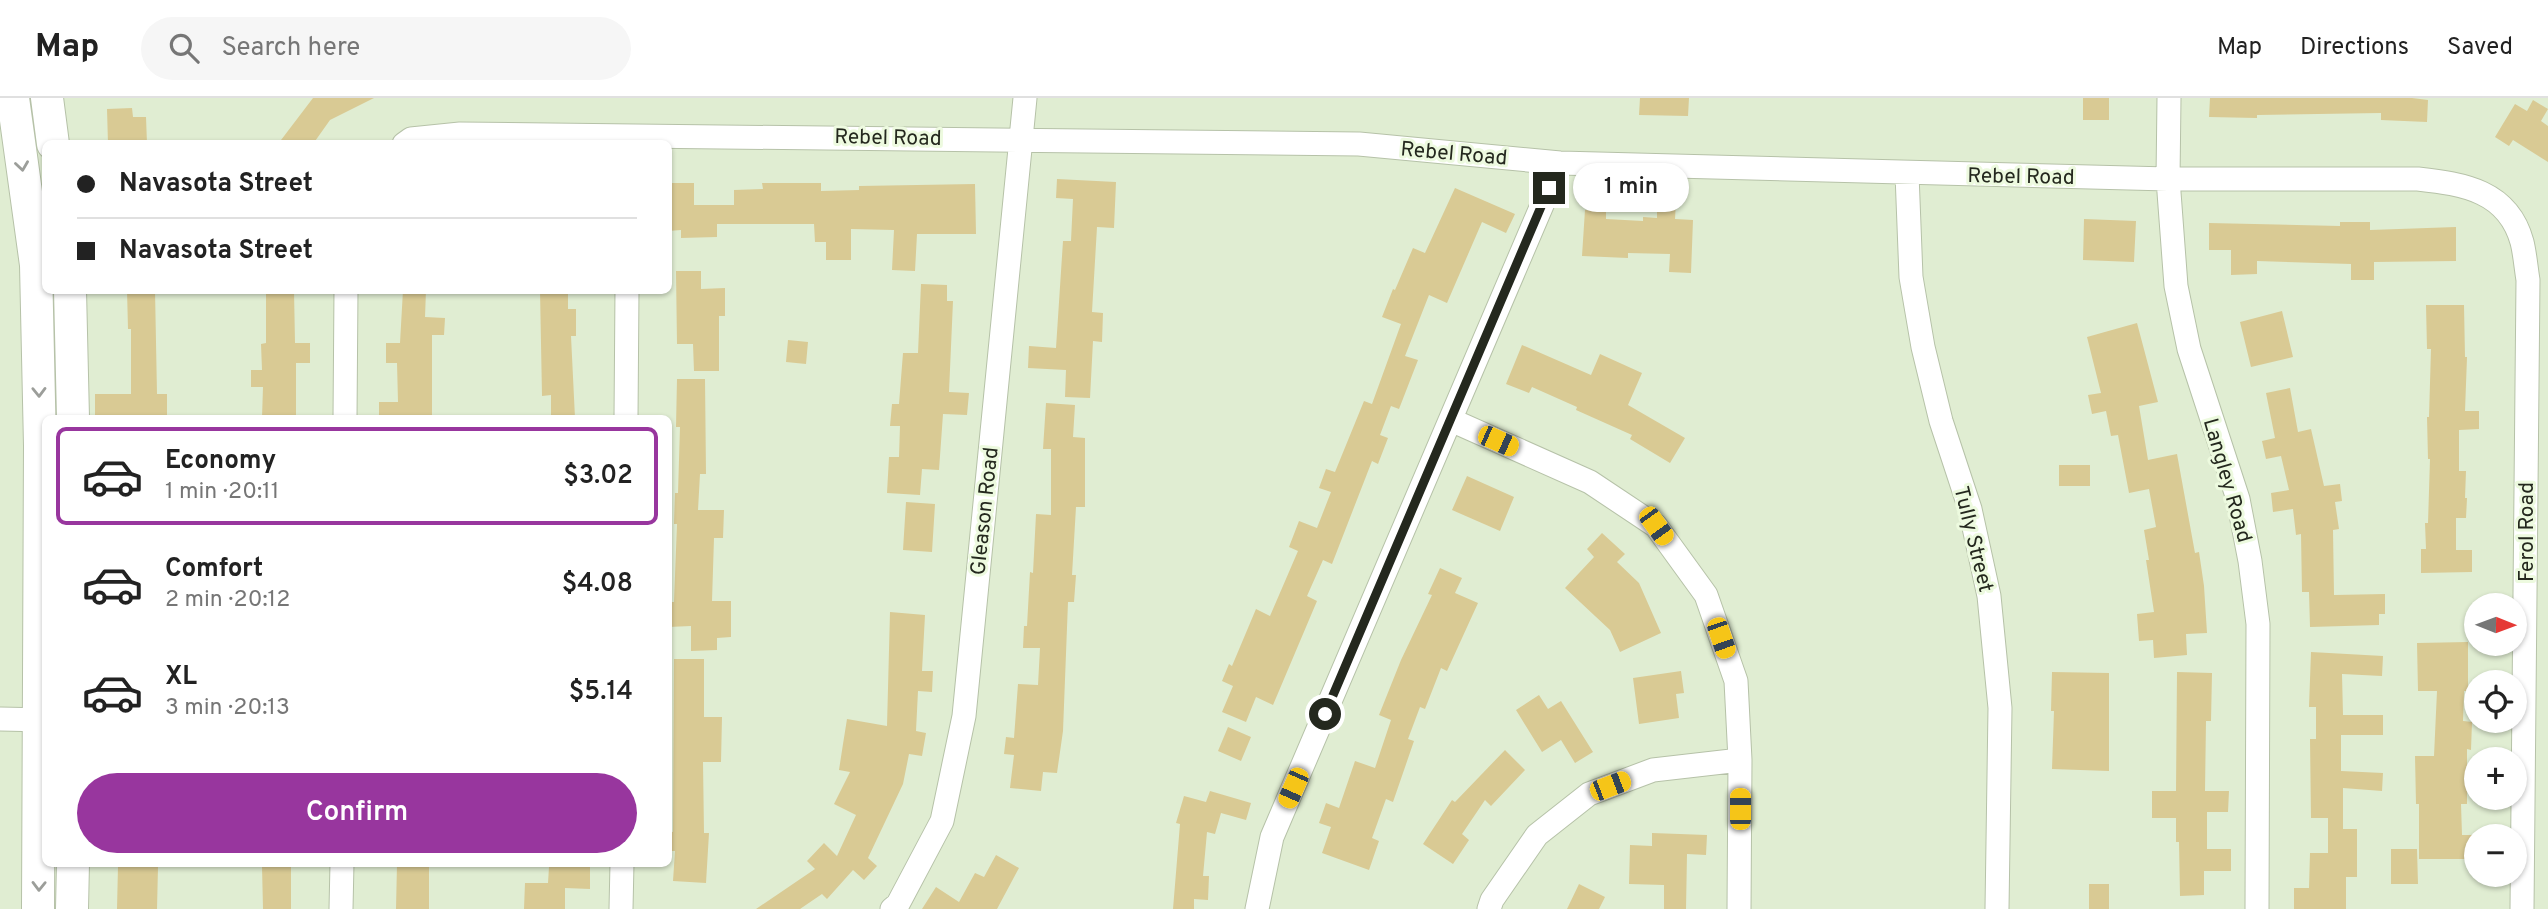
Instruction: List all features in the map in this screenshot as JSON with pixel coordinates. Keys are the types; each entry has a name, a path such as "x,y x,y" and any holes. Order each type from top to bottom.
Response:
{"street":[{"path":"13,98 36,265 42,629"},
{"path":"47,98 52,140"},
{"name":"Gleason Road","path":"892,909 898,904 943,821 964,716 1025,98"},
{"name":"Langley Road","path":"2169,98 2168,179 2176,286 2189,349 2238,499 2258,624 2257,909"},
{"name":"Rebel Road","path":"410,140 460,134 629,139 1021,139 1359,144 1560,163 2168,179 2418,179 2458,183 2491,197 2500,205"},
{"path":"1257,909 1272,837 1560,163"},
{"name":"Tully Street","path":"1907,174 1911,277 1923,347 1941,421 1970,509 1989,596 2000,708 1997,909"},
{"name":"Ferol Road","path":"2500,205 2509,215 2522,241 2528,280 2522,909"},
{"path":"70,294 73,415"},
{"path":"345,415 346,294"},
{"path":"626,415 627,294"},
{"path":"1451,420 1590,482 1656,526 1706,595 1736,681 1740,760 1739,909"},
{"path":"0,719 42,720"},
{"path":"38,909 42,758"},
{"path":"1489,909 1492,900 1537,835 1589,794 1653,770 1740,760"},
{"path":"72,909 73,867"},
{"path":"341,909 342,867"},
{"path":"621,909 622,867"}],"building":[{"path":"313,98 374,98 330,120 316,140 281,140"},
{"path":"1640,98 1689,98 1688,116 1639,115"},
{"path":"2083,98 2109,98 2109,120 2083,120"},
{"path":"2210,98 2412,98 2428,100 2427,122 2381,120 2381,113 2257,115 2257,118 2209,117"},
{"path":"2533,100 2548,109 2541,121 2548,126 2548,162 2513,140 2509,146 2495,137 2515,104 2527,111"},
{"path":"132,108 133,117 146,117 147,140 108,140 107,109"},
{"path":"1057,179 1116,182 1114,228 1097,227 1092,312 1103,313 1102,342 1093,341 1090,398 1065,397 1066,370 1028,368 1029,346 1056,348 1063,241 1071,241 1073,199 1056,198"},
{"path":"672,183 694,183 694,205 734,205 734,190 763,189 762,183 821,183 821,191 859,190 859,186 975,184 976,234 917,234 915,271 892,270 894,230 851,229 851,260 826,260 826,242 815,242 814,224 717,224 717,237 681,238 681,230 672,231"},
{"path":"1455,188 1515,214 1506,233 1482,222 1447,303 1429,295 1405,356 1418,360 1399,409 1391,406 1380,435 1388,438 1378,464 1372,461 1332,564 1323,560 1307,596 1317,601 1273,705 1256,697 1246,722 1222,712 1233,686 1222,681 1229,664 1232,666 1256,609 1270,616 1298,551 1289,547 1299,521 1317,528 1331,492 1319,488 1326,469 1335,472 1364,401 1372,404 1401,324 1382,317 1393,289 1395,290 1413,248 1425,253"},
{"path":"1657,201 1676,201 1675,219 1693,220 1691,273 1669,272 1670,254 1628,253 1628,258 1582,256 1585,210 1606,211 1606,219 1643,221 1643,217 1657,218"},
{"path":"2084,219 2136,221 2134,262 2083,260"},
{"path":"2340,222 2370,222 2370,230 2456,227 2456,261 2374,262 2374,280 2351,280 2351,264 2257,261 2257,274 2231,275 2231,250 2209,250 2209,223 2340,226"},
{"path":"676,271 701,271 701,289 725,288 725,316 719,316 719,371 694,371 693,344 677,344"},
{"path":"921,284 947,285 947,301 953,301 949,392 969,393 967,415 943,414 939,470 922,469 920,495 887,493 889,457 899,457 900,426 890,426 892,404 899,404 903,353 918,353"},
{"path":"127,294 155,294 157,394 167,394 167,415 95,415 95,394 131,394 131,329 128,329"},
{"path":"266,294 294,294 295,343 310,343 310,363 296,363 296,415 262,415 263,387 251,387 251,370 262,370 261,344 266,343"},
{"path":"403,294 426,294 425,317 445,318 444,335 432,335 432,415 379,415 379,402 398,402 397,363 386,363 386,343 400,343"},
{"path":"540,294 568,294 568,309 576,309 576,336 571,336 575,415 551,415 551,395 542,396"},
{"path":"2426,305 2464,305 2467,357 2465,411 2479,411 2479,429 2459,430 2459,471 2466,471 2467,498 2466,518 2456,518 2456,550 2472,550 2472,572 2421,573 2421,549 2426,549 2425,523 2428,523 2430,459 2427,417 2431,349 2427,349"},
{"path":"2282,311 2293,357 2251,367 2240,322"},
{"path":"2137,323 2158,402 2139,406 2148,460 2177,454 2195,553 2199,552 2207,633 2186,634 2187,655 2154,658 2153,640 2139,641 2137,614 2154,612 2144,530 2156,527 2149,489 2129,493 2118,435 2111,436 2106,411 2092,414 2088,395 2101,393 2087,337"},
{"path":"788,340 808,342 806,364 786,362"},
{"path":"1522,345 1591,375 1600,354 1642,373 1628,405 1685,438 1670,463 1630,439 1632,435 1576,410 1577,407 1532,387 1529,393 1506,384"},
{"path":"677,379 705,379 706,474 700,474 698,510 724,510 723,538 714,538 712,601 731,601 731,637 717,638 717,650 691,651 691,626 672,627 677,524 674,524 675,493 678,493 680,427 676,427"},
{"path":"2290,388 2298,432 2311,429 2324,486 2340,484 2342,501 2335,502 2339,529 2333,530 2334,595 2385,594 2385,614 2379,614 2379,625 2310,627 2309,592 2302,592 2301,534 2296,535 2293,509 2273,512 2271,493 2289,490 2281,456 2266,459 2262,441 2275,438 2266,393"},
{"path":"1046,403 1075,405 1073,437 1085,438 1085,507 1076,507 1072,575 1076,575 1074,602 1068,602 1063,731 1057,773 1043,772 1041,791 1010,788 1014,755 1004,754 1006,737 1014,738 1018,684 1038,685 1040,648 1023,648 1030,572 1033,573 1036,514 1051,515 1051,449 1043,449"},
{"path":"2059,465 2090,465 2090,486 2059,486"},
{"path":"1467,476 1514,497 1500,531 1452,510"},
{"path":"906,502 935,504 932,552 903,550"},
{"path":"1602,533 1625,554 1617,562 1639,583 1661,633 1620,652 1610,630 1565,588 1594,557 1587,549"},
{"path":"1440,568 1462,578 1455,593 1478,603 1447,671 1441,668 1425,709 1420,707 1408,739 1414,741 1393,802 1386,799 1372,838 1379,841 1369,870 1322,853 1331,827 1319,823 1326,803 1339,808 1355,761 1375,768 1391,720 1379,715 1432,595 1428,594"},
{"path":"890,612 925,615 922,671 933,671 932,692 918,691 916,731 926,733 922,756 909,754 903,784 868,858 877,866 864,880 853,870 827,899 822,894 800,909 756,909 815,869 807,861 824,843 837,856 856,815 834,804 850,772 839,770 847,719 887,726"},
{"path":"2464,642 2464,656 2468,656 2468,670 2464,670 2463,721 2464,733 2472,733 2471,747 2464,747 2464,804 2461,804 2464,859 2419,859 2419,804 2416,804 2415,756 2434,756 2437,691 2418,691 2417,643"},
{"path":"2311,652 2383,656 2382,676 2342,674 2343,715 2383,715 2383,735 2341,735 2341,771 2383,773 2382,791 2343,788 2343,829 2357,829 2357,877 2346,877 2346,909 2294,909 2294,888 2309,888 2310,853 2328,853 2328,818 2311,818 2310,739 2316,739 2316,707 2309,707"},
{"path":"674,659 704,659 704,717 722,717 721,762 703,762 704,833 709,833 706,883 673,881"},
{"path":"1681,671 1684,693 1676,694 1679,718 1639,724 1633,678"},
{"path":"2052,672 2109,673 2109,771 2052,769"},
{"path":"2177,672 2212,673 2211,721 2206,721 2205,791 2229,791 2228,812 2207,812 2207,849 2231,849 2231,871 2204,871 2204,895 2180,896 2176,818 2152,818 2152,791 2176,791"},
{"path":"1539,695 1548,709 1561,701 1593,752 1575,763 1561,740 1542,752 1516,710"},
{"path":"1228,727 1251,737 1241,761 1218,751"},
{"path":"1505,750 1525,770 1491,806 1485,800 1462,834 1469,840 1453,864 1423,844 1452,800 1455,802"},
{"path":"1210,791 1251,803 1246,820 1221,813 1215,834 1207,832 1203,876 1209,876 1208,900 1194,899 1194,909 1173,909 1180,824 1176,823 1184,796 1206,802"},
{"path":"1652,833 1707,835 1706,855 1687,854 1686,909 1664,909 1664,885 1629,884 1630,845 1652,846"},
{"path":"2391,849 2417,849 2418,884 2391,884"},
{"path":"996,855 1019,868 997,909 922,909 936,887 959,902 975,873 984,877"},
{"path":"118,867 158,867 157,909 117,909"},
{"path":"262,867 291,867 291,909 263,909"},
{"path":"397,867 429,867 429,909 396,909"},
{"path":"549,867 590,867 590,889 565,888 565,909 524,909 525,883 548,883"},
{"path":"1579,884 1605,897 1599,909 1567,909"},
{"path":"2089,884 2109,884 2109,909 2089,909"}],"route":[{"path":"1325,714 1549,188"}]}
